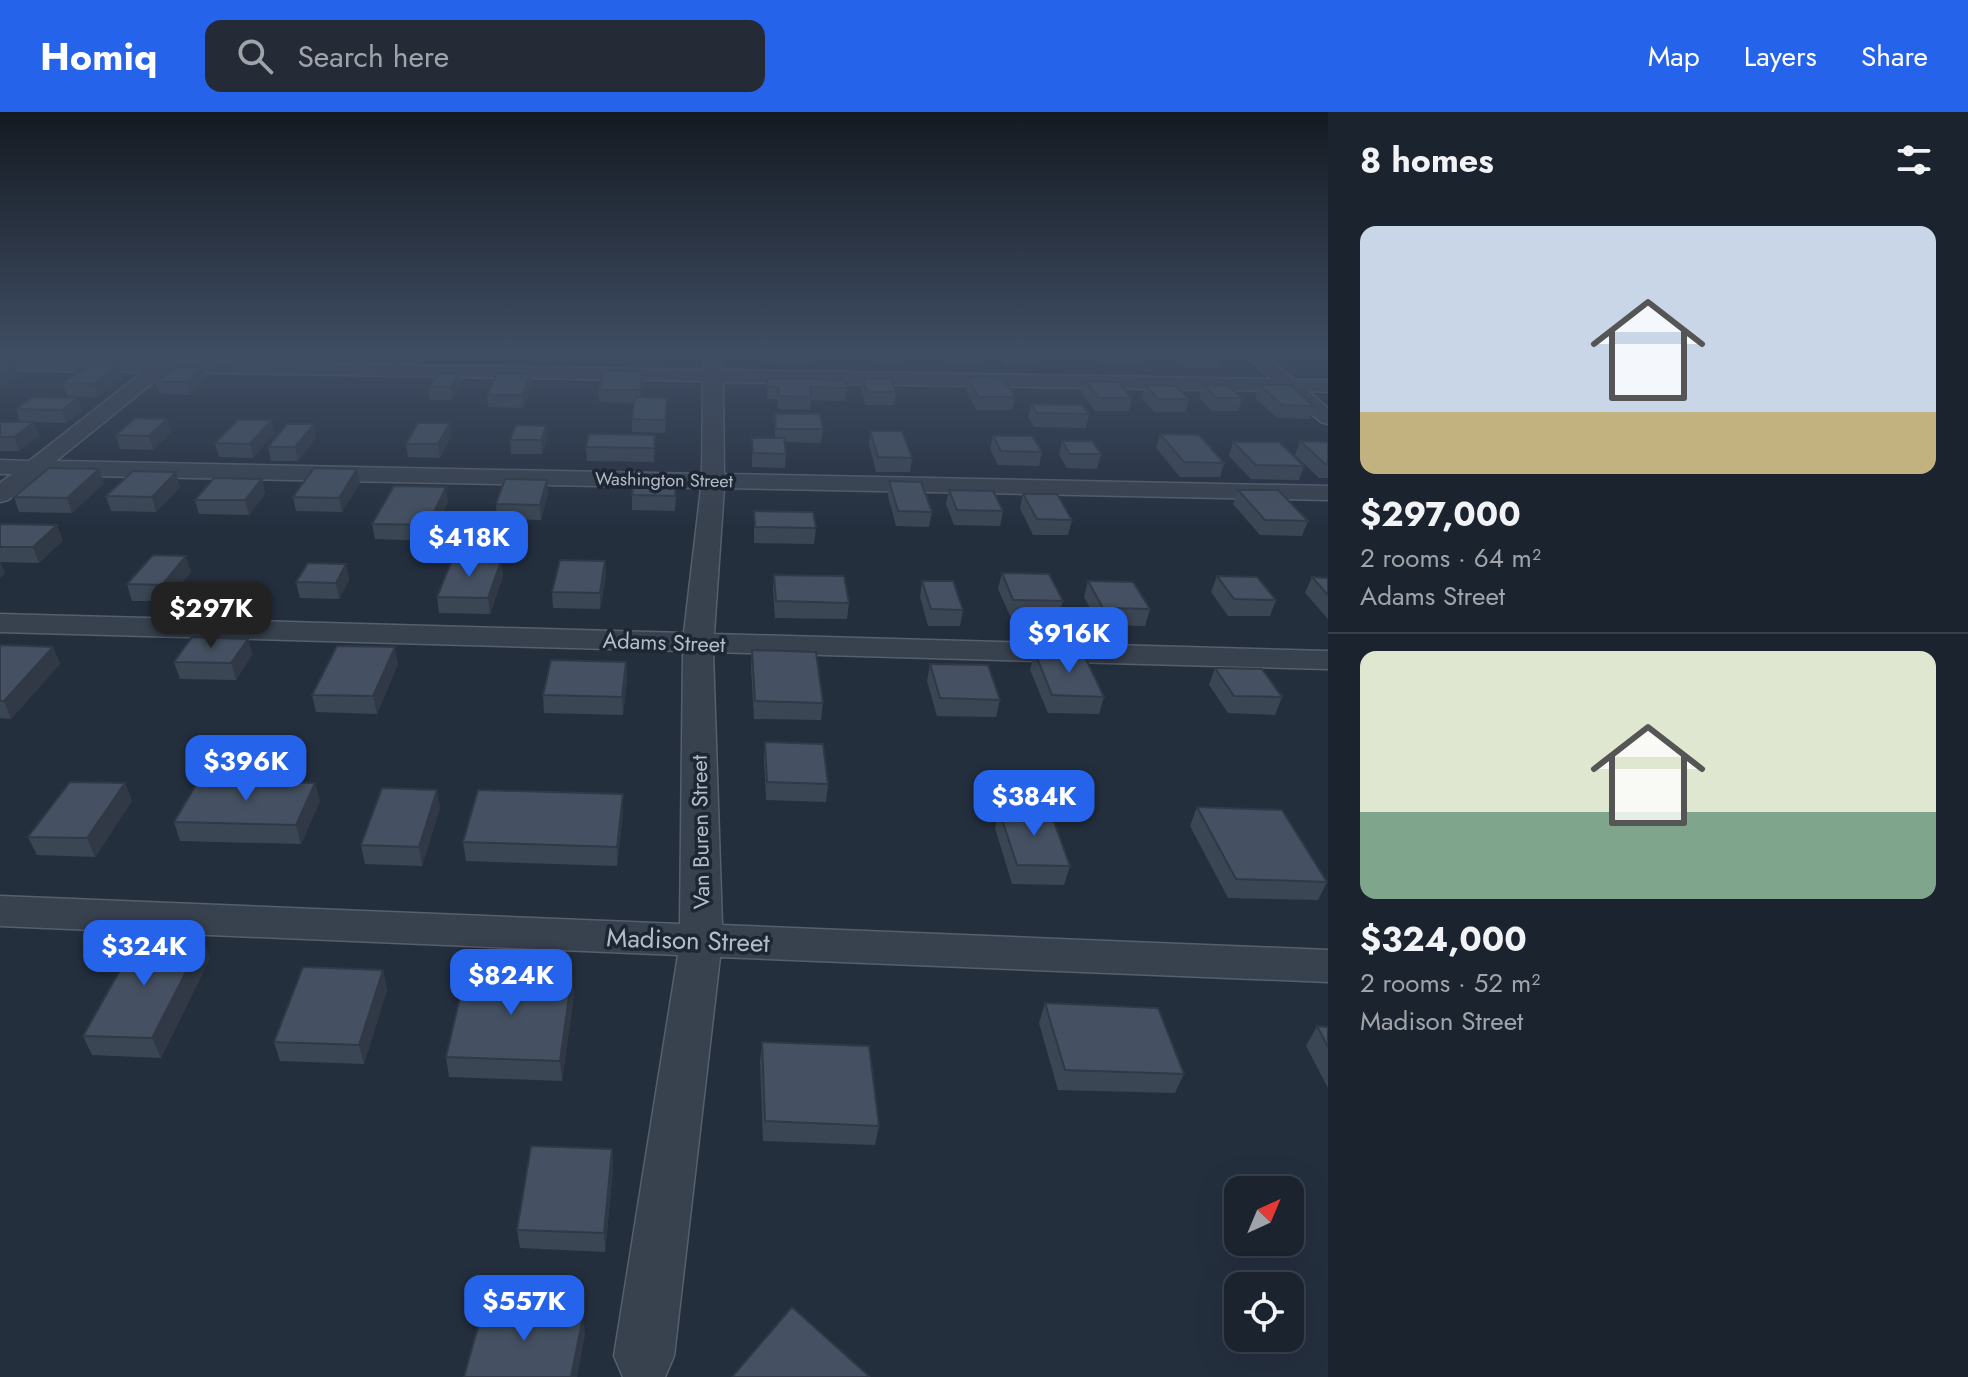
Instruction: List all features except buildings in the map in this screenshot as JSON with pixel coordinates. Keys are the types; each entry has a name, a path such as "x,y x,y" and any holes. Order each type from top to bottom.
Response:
{"street":[{"path":"0,495 106,411"},
{"name":"Van Buren Street","path":"644,1356 701,941 698,643 713,481 713,411"},
{"name":"Washington Street","path":"0,467 1328,493"},
{"name":"Adams Street","path":"0,623 1328,660"},
{"name":"Madison Street","path":"0,911 1328,966"}]}
